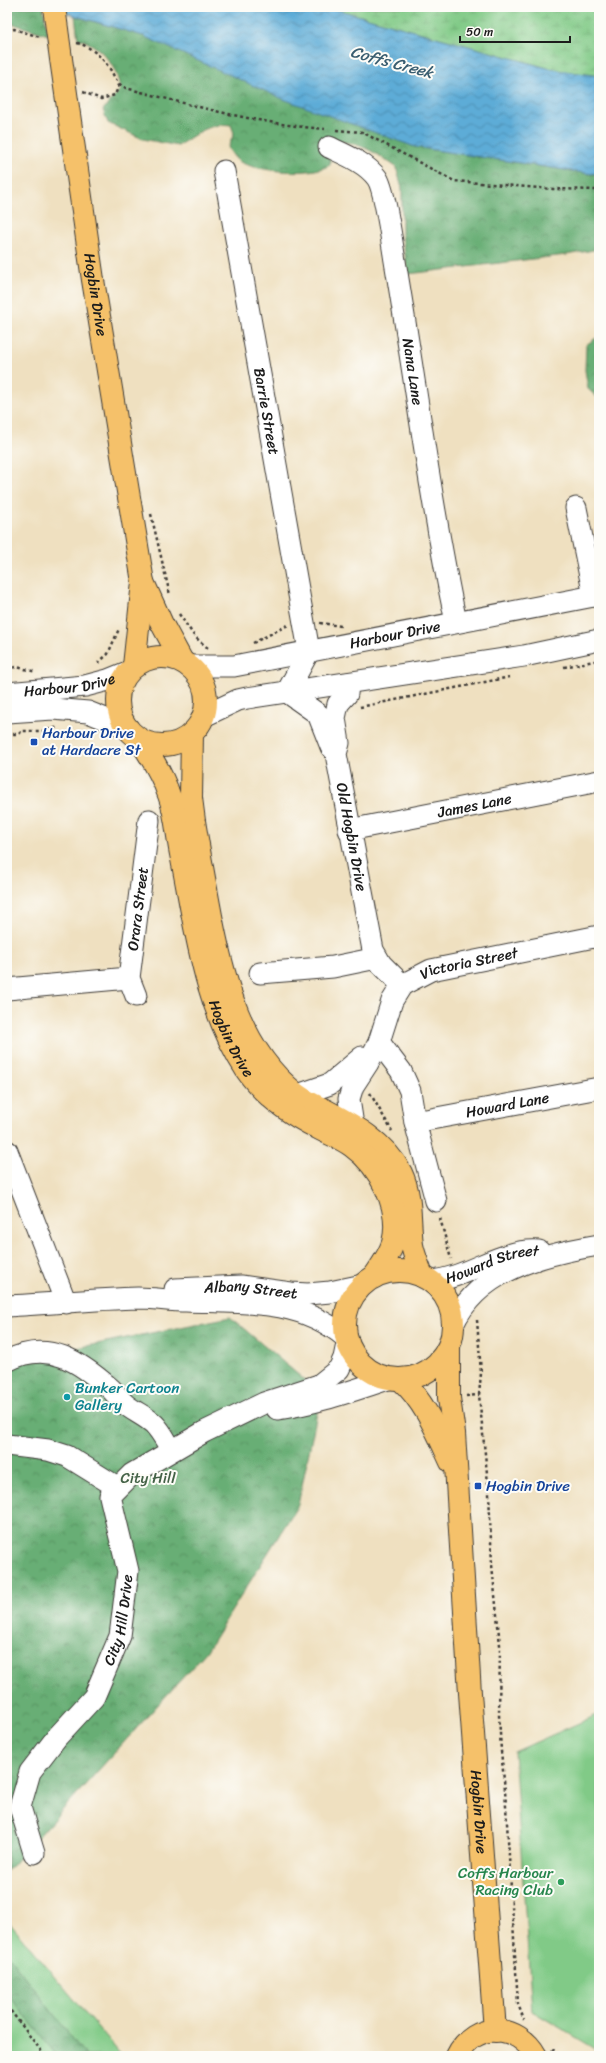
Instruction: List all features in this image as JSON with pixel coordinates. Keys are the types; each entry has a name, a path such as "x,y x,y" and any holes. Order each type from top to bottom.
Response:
{"main road":[{"name":"Hogbin Drive","path":"54,7 67,51 93,280 143,582 132,669"},
{"name":"Hogbin Drive","path":"143,582 173,617 186,663"},
{"path":"157,657 170,657 186,663 199,676 205,689 207,702 204,716 192,733 180,741 166,745 152,744 134,734 122,718 118,706 119,693 123,681 132,669 145,660 157,657"},
{"name":"Hogbin Drive","path":"192,733 191,798 222,967 238,1016 261,1059 277,1077 298,1095 353,1125 379,1144 392,1159 401,1174 411,1211 412,1246 427,1279"},
{"name":"Hogbin Drive","path":"134,734 155,763 172,802 202,965 219,1017 235,1051 254,1080 268,1096 299,1119 351,1145 366,1158 385,1186 391,1204 394,1222 393,1243 386,1260 369,1281"},
{"path":"390,1272 407,1272 427,1279 443,1293 451,1308 453,1324 449,1347 441,1360 430,1370 416,1377 394,1380 370,1372 356,1360 346,1340 344,1323 347,1309 353,1296 369,1281 390,1272"},
{"name":"Hogbin Drive","path":"449,1347 449,1398 454,1433 495,2031"},
{"name":"Hogbin Drive","path":"394,1380 412,1390 426,1411 456,1473"},
{"path":"457,2056 466,2043 477,2035 495,2031 504,2031 517,2035 528,2044 542,2051"}],"street":[{"name":"Nana Lane","path":"329,147 359,162 378,179 384,199 438,535 456,622"},
{"name":"Barrie Street","path":"224,171 309,651"},
{"path":"576,508 596,596"},
{"name":"Harbour Drive","path":"186,663 234,666 596,596"},
{"path":"204,716 238,700 524,656 599,640"},
{"path":"287,692 309,651"},
{"name":"Harbour Drive","path":"7,692 85,686 108,680 132,669"},
{"name":"Old Hogbin Drive","path":"348,683 347,694 338,704 339,743 336,754 372,943 377,958 402,985"},
{"path":"287,692 318,714 329,743 336,754"},
{"name":"Harbour Drive","path":"7,712 53,709 88,712 134,734"},
{"name":"James Lane","path":"350,830 599,782"},
{"name":"Orara Street","path":"7,989 133,987 149,820"},
{"name":"Victoria Street","path":"353,1125 349,1099 355,1081 368,1063 379,1042 392,1001 402,985 431,970 599,936"},
{"path":"260,973 333,967 377,958"},
{"path":"298,1095 330,1084 379,1042 401,1071 410,1091 415,1122 436,1207"},
{"name":"Howard Lane","path":"415,1122 599,1088"},
{"path":"7,1151 66,1303"},
{"name":"Howard Street","path":"453,1324 459,1312 474,1294 499,1276 554,1253 599,1245"},
{"name":"Howard Street","path":"427,1279 444,1280 460,1275 501,1257 534,1251 554,1253"},
{"name":"Albany Street","path":"138,1298 169,1289 241,1286 308,1294 330,1292 369,1281"},
{"name":"Albany Street","path":"7,1306 138,1298 170,1301 246,1302 302,1312 322,1320 346,1340"},
{"path":"7,1445 37,1448 67,1456 114,1492 132,1474 172,1449 264,1403 319,1385 330,1378 341,1364 346,1340"},
{"path":"7,1361 16,1356 34,1353 52,1352 65,1356 85,1367 125,1404 155,1425 172,1449"},
{"path":"246,1412 304,1406 394,1380"},
{"name":"City Hill Drive","path":"34,1853 20,1807 30,1772 57,1737 94,1697 120,1636 128,1571 114,1492"}],"path":[{"path":"7,30 14,29 47,39"},
{"path":"67,51 87,46 107,64 119,84 202,108 289,126 362,132 454,180 554,189 599,190"},
{"path":"84,100 83,92 101,99 115,95 119,84"},
{"path":"151,511 171,601"},
{"path":"173,617 211,650 215,649"},
{"path":"250,644 286,625 303,623"},
{"path":"93,666 108,654 117,632 121,627 138,630"},
{"path":"561,668 599,660"},
{"path":"7,668 17,667 42,674"},
{"path":"339,718 356,707 515,676"},
{"path":"7,734 18,734 22,731 52,730 64,725"},
{"path":"355,1081 373,1096 395,1136"},
{"path":"436,1207 441,1220 452,1265 460,1275"},
{"path":"474,1294 480,1301 476,1322 481,1374 479,1395 484,1433 492,1565 500,1645 499,1715 518,2004 527,2025"},
{"path":"7,2006 45,2056"},
{"path":"542,2051 561,2056"}],"green space":[{"path":"7,7 43,7 48,35 14,24 7,26"},
{"path":"328,7 599,7 599,76 551,69"},
{"path":"75,16 143,36 415,147 591,174 599,173 599,249 566,255 408,274 402,236 402,188 396,167 365,148 348,143 330,142 330,165 311,171 299,172 273,170 249,165 238,161 235,158 228,148 234,133 231,125 217,125 210,127 178,146 143,139 108,123 103,110 120,90 119,81 112,65 100,51 94,46 78,39"},
{"path":"599,336 599,399 588,389 585,370 586,345"},
{"name":"City Hill","path":"230,1317 321,1394 298,1505 206,1652 7,1871 7,1355 52,1353"},
{"name":"Coffs Harbour Racing Club","path":"599,1714 599,2051 532,2011 514,1752"},
{"path":"7,1920 122,2056 7,2056"},
{"path":"7,1954 86,2056 57,2056 7,1993"}],"water":[{"name":"Coffs Creek","path":"46,7 328,7 551,69 599,76 599,173 591,174 415,147 283,99 143,36"}],"place":[{"name":"Harbour Drive at Hardacre St","path":"34,742"},
{"name":"Bunker Cartoon Gallery","path":"67,1397"},
{"name":"Hogbin Drive","path":"478,1486"},
{"name":"Coffs Harbour Racing Club","path":"561,1882"}]}
